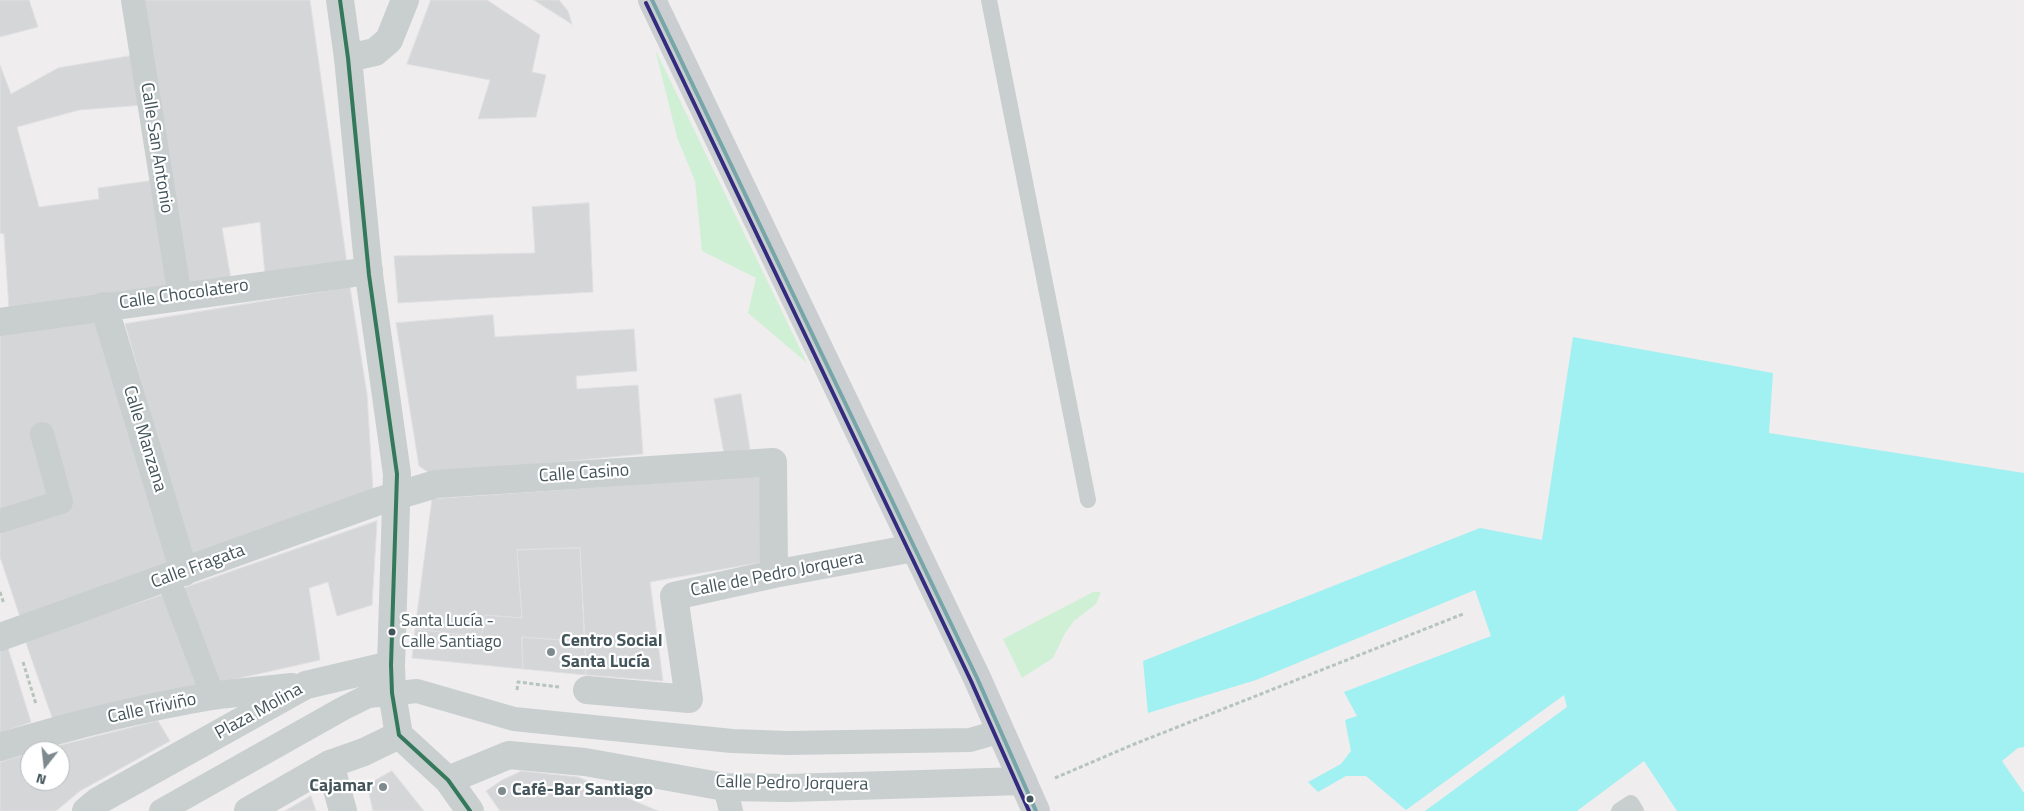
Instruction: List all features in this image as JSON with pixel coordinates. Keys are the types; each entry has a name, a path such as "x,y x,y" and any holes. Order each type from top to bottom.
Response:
{"main road":[{"path":"652,0 1001,731 1036,811"}],"street":[{"name":"Calle San Antonio","path":"133,0 180,297"},
{"path":"340,0 348,58 369,271 397,474 391,665 392,693 399,735 448,780 470,811"},
{"path":"348,58 375,52 389,40 406,0"},
{"name":"Calle Chocolatero","path":"0,322 104,306 369,271"},
{"name":"Calle Manzana","path":"104,306 176,575"},
{"path":"0,521 61,502 42,434"},
{"name":"Calle Casino","path":"396,497 436,484 773,462 774,574"},
{"name":"Calle Fragata","path":"0,637 379,501 396,497"},
{"name":"Calle de Pedro Jorquera","path":"586,690 688,699 674,596 774,574 914,548"},
{"path":"176,575 213,696"},
{"name":"Plaza Molina","path":"86,811 98,801 306,685 391,665"},
{"name":"Calle Triviño","path":"0,747 45,733 155,707 213,696 306,685"},
{"path":"161,811 359,700 368,696 392,693 417,692 514,719 732,741 788,743 970,740 1001,731"},
{"path":"248,811 330,764 364,752 399,735"},
{"name":"Calle Pedro Jorquera","path":"448,780 509,755 585,762 728,799 788,788 1023,781"},
{"path":"330,764 342,811"}],"lane":[{"path":"989,0 1088,500"},
{"path":"1619,811 1631,803 1636,811"}],"path":[{"path":"1055,778 1140,741 1463,614"},
{"path":"518,682 586,690"}],"green space":[{"path":"655,49 807,363 748,313 756,278 702,251 695,181 677,137"},
{"path":"1093,592 1101,592 1096,604 1074,621 1065,633 1053,658 1022,678 1003,639"}],"water":[{"path":"1573,337 1773,373 1769,433 2024,473 2024,747 2018,748 2002,761 2024,793 2024,811 1677,811 1644,761 1577,811 1425,811 1567,707 1564,695 1406,810 1366,776 1346,776 1318,792 1308,782 1341,764 1351,751 1345,720 1357,716 1344,692 1491,636 1475,590 1256,680 1148,713 1143,661 1480,528 1542,540"}],"building":[{"path":"0,0 29,0 38,27 0,37"},
{"path":"142,0 310,0 347,264 265,275 260,222 222,228 231,279 186,285"},
{"path":"431,0 487,0 540,35 532,72 546,75 536,117 478,119 490,80 407,64"},
{"path":"534,0 559,0 568,11 572,24"},
{"path":"136,55 144,105 79,110 17,127 39,207 99,199 98,188 155,180 168,288 9,309 4,234 0,233 0,65 11,94 58,68"},
{"path":"589,203 593,292 398,303 394,256 535,253 532,207"},
{"path":"350,287 367,394 373,491 190,555 125,324"},
{"path":"93,315 173,562 20,617 0,557 0,530 71,508 48,425 51,498 0,514 0,330"},
{"path":"493,315 495,337 634,329 637,371 576,376 577,389 638,385 643,454 431,474 419,466 396,323"},
{"path":"741,394 750,449 724,454 714,399"},
{"path":"759,476 763,562 650,582 663,681 586,675 580,548 517,550 522,618 485,615 481,637 415,629 432,499"},
{"path":"377,521 372,605 337,616 328,582 309,588 320,660 218,683 181,589"},
{"path":"580,548 585,642 522,637 523,669 412,658 415,629 481,637 485,615 522,618 517,550"},
{"path":"165,594 202,687 54,723 25,640"},
{"path":"522,637 585,642 586,675 523,669"},
{"path":"8,648 31,722 0,733 0,650"},
{"path":"158,721 170,741 80,791 56,811 0,811 0,762 20,756 20,791 70,791 70,743"},
{"path":"392,771 424,811 373,811 367,785"},
{"path":"522,771 578,777 658,811 500,811 486,791 502,780"},
{"path":"311,796 316,811 285,811"}],"transit line":[{"path":"340,0 348,58 369,275 397,474 391,665 392,693 399,735"},
{"path":"652,0 977,678 1036,811"},
{"path":"646,3 971,681 1029,811"},
{"path":"399,735 448,780 470,811"}],"place":[{"name":"Santa Lucía - Calle Santiago","path":"392,632"},
{"name":"Centro Social Santa Lucía","path":"551,652"},
{"name":"Cajamar","path":"383,787"},
{"name":"Café-Bar Santiago","path":"502,791"}]}
